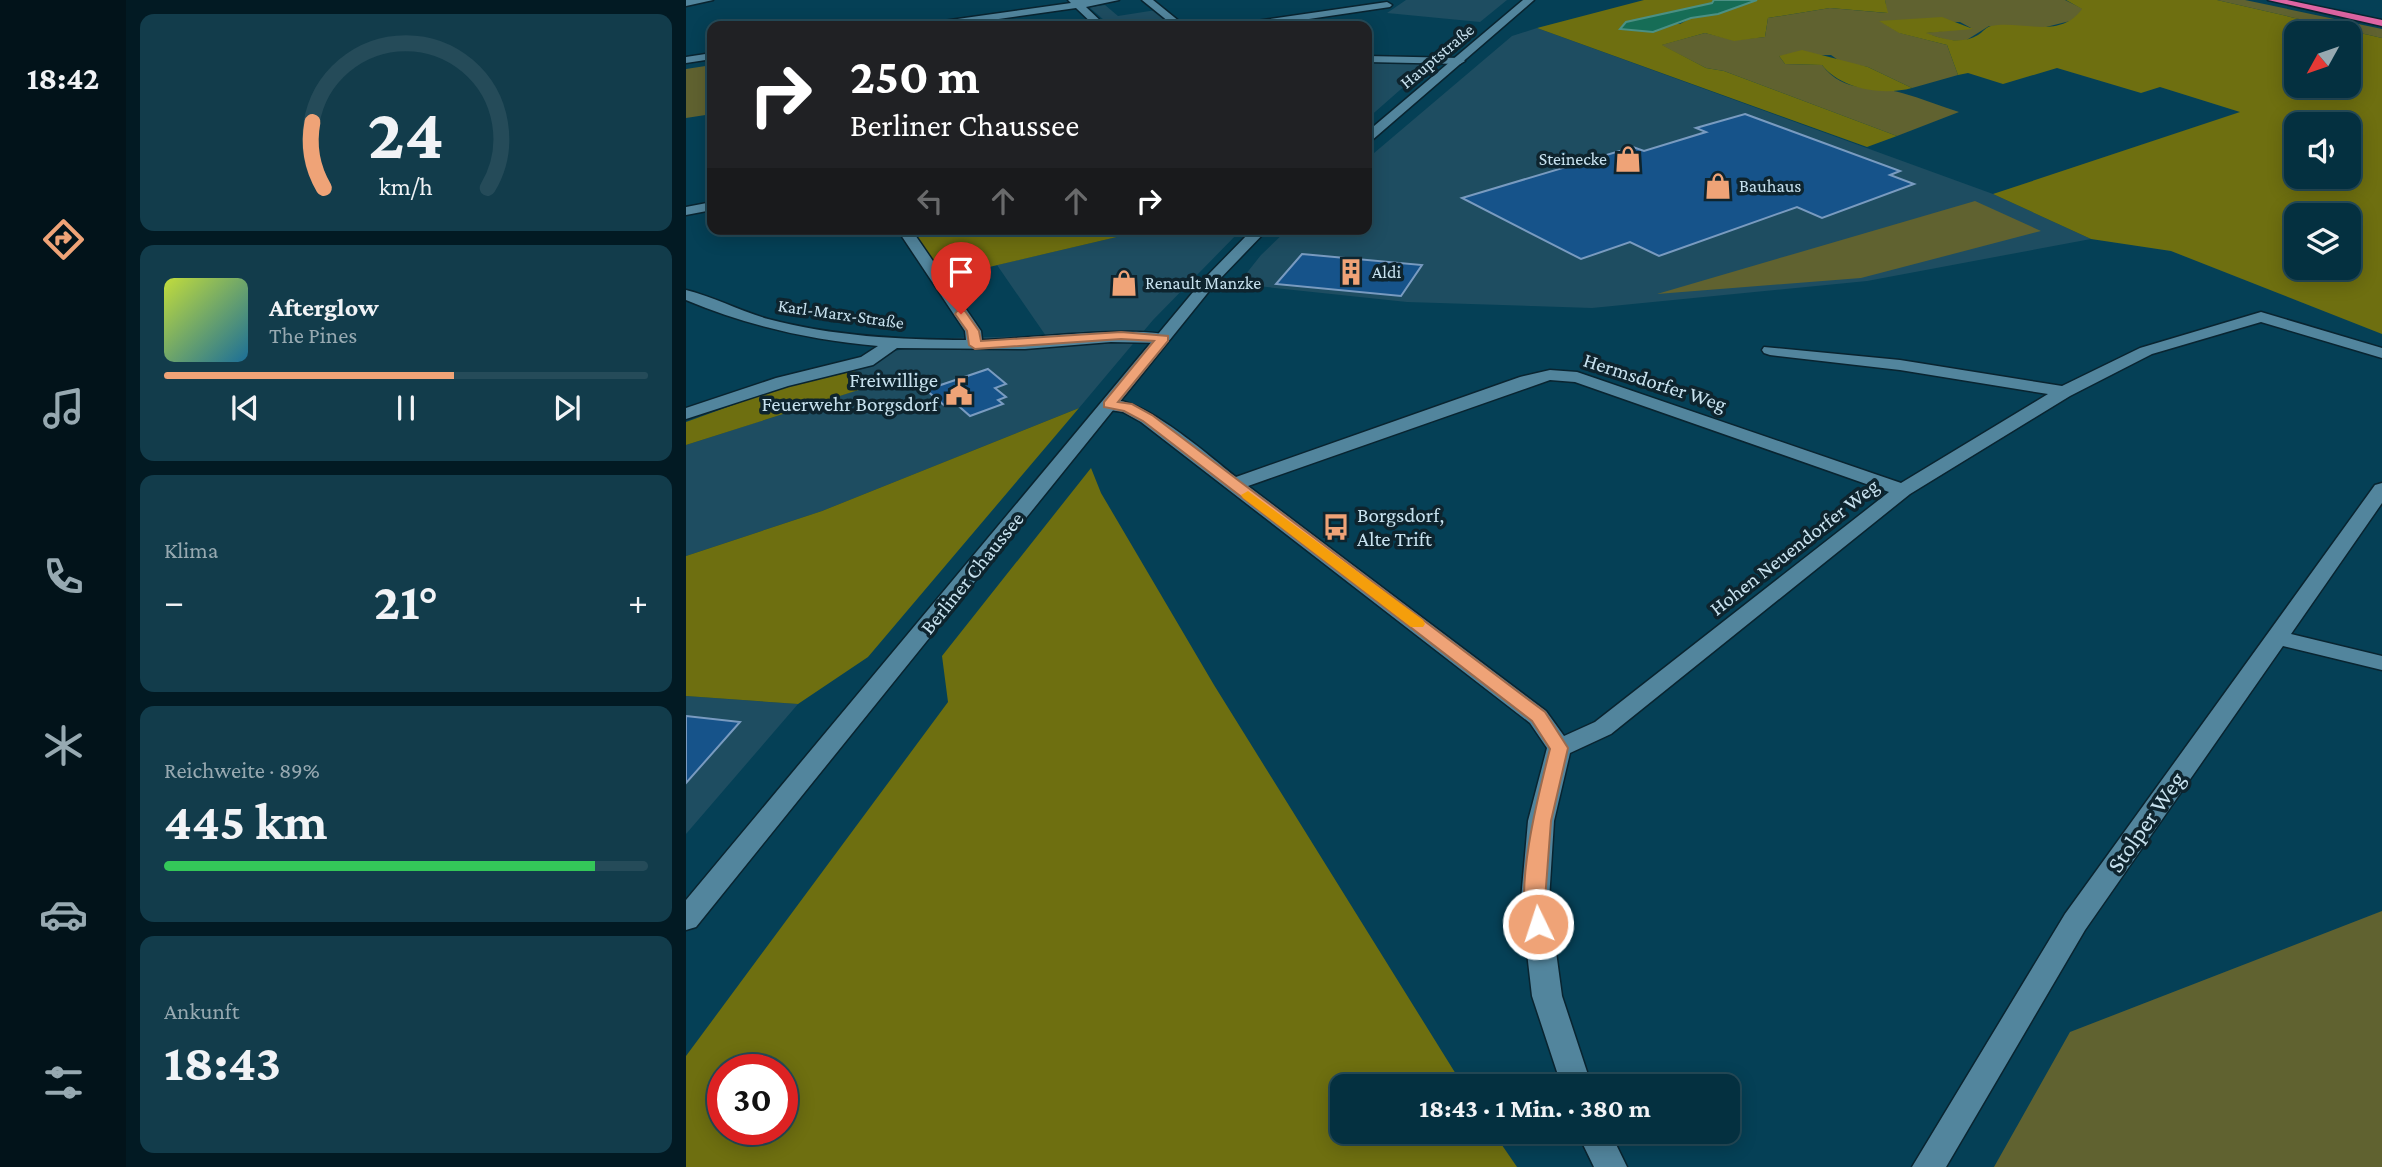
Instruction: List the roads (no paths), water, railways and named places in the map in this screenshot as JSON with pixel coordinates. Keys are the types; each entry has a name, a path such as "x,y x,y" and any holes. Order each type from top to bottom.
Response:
{"highway":[{"path":"2273,0 2382,23"},
{"path":"2312,0 2382,14"}],"street":[{"path":"686,3 708,0"},
{"path":"961,21 1076,3 1114,0"},
{"path":"1147,0 1174,21"},
{"name":"Hauptstraße","path":"1372,134 1529,0"},
{"path":"1076,3 1096,21"},
{"path":"1277,21 1387,5"},
{"path":"686,60 707,57"},
{"path":"1372,59 1460,61"},
{"path":"686,211 707,207"},
{"path":"908,235 973,331 975,345"},
{"name":"Berliner Chaussee","path":"686,919 1209,282 1255,235"},
{"name":"Karl-Marx-Straße","path":"686,295 752,320 806,332 895,342 975,345 1121,335 1163,338"},
{"name":"Hohen Neuendorfer Weg","path":"1559,748 1603,728 1903,490 2064,392 2146,351 2261,317 2382,353"},
{"path":"686,414 782,382 867,361 895,342"},
{"path":"1770,350 1900,365 2064,392"},
{"name":"Hermsdorfer Weg","path":"1234,484 1526,381 1550,375 1577,377 1903,490"},
{"path":"1109,405 1135,410 1538,717 1559,748 1541,821 1535,900 1547,996 1573,1074"},
{"name":"Stolper Weg","path":"1928,1167 2075,922 2382,489"},
{"path":"2276,637 2382,663"},
{"path":"1599,1144 1611,1167"}],"place":[{"name":"Steinecke","path":"1628,159"},
{"name":"Bauhaus","path":"1718,186"},
{"name":"Aldi","path":"1351,272"},
{"name":"Renault Manzke","path":"1124,283"},
{"name":"Freiwillige Feuerwehr Borgsdorf","path":"959,392"},
{"name":"Borgsdorf, Alte Trift","path":"1336,527"}]}
